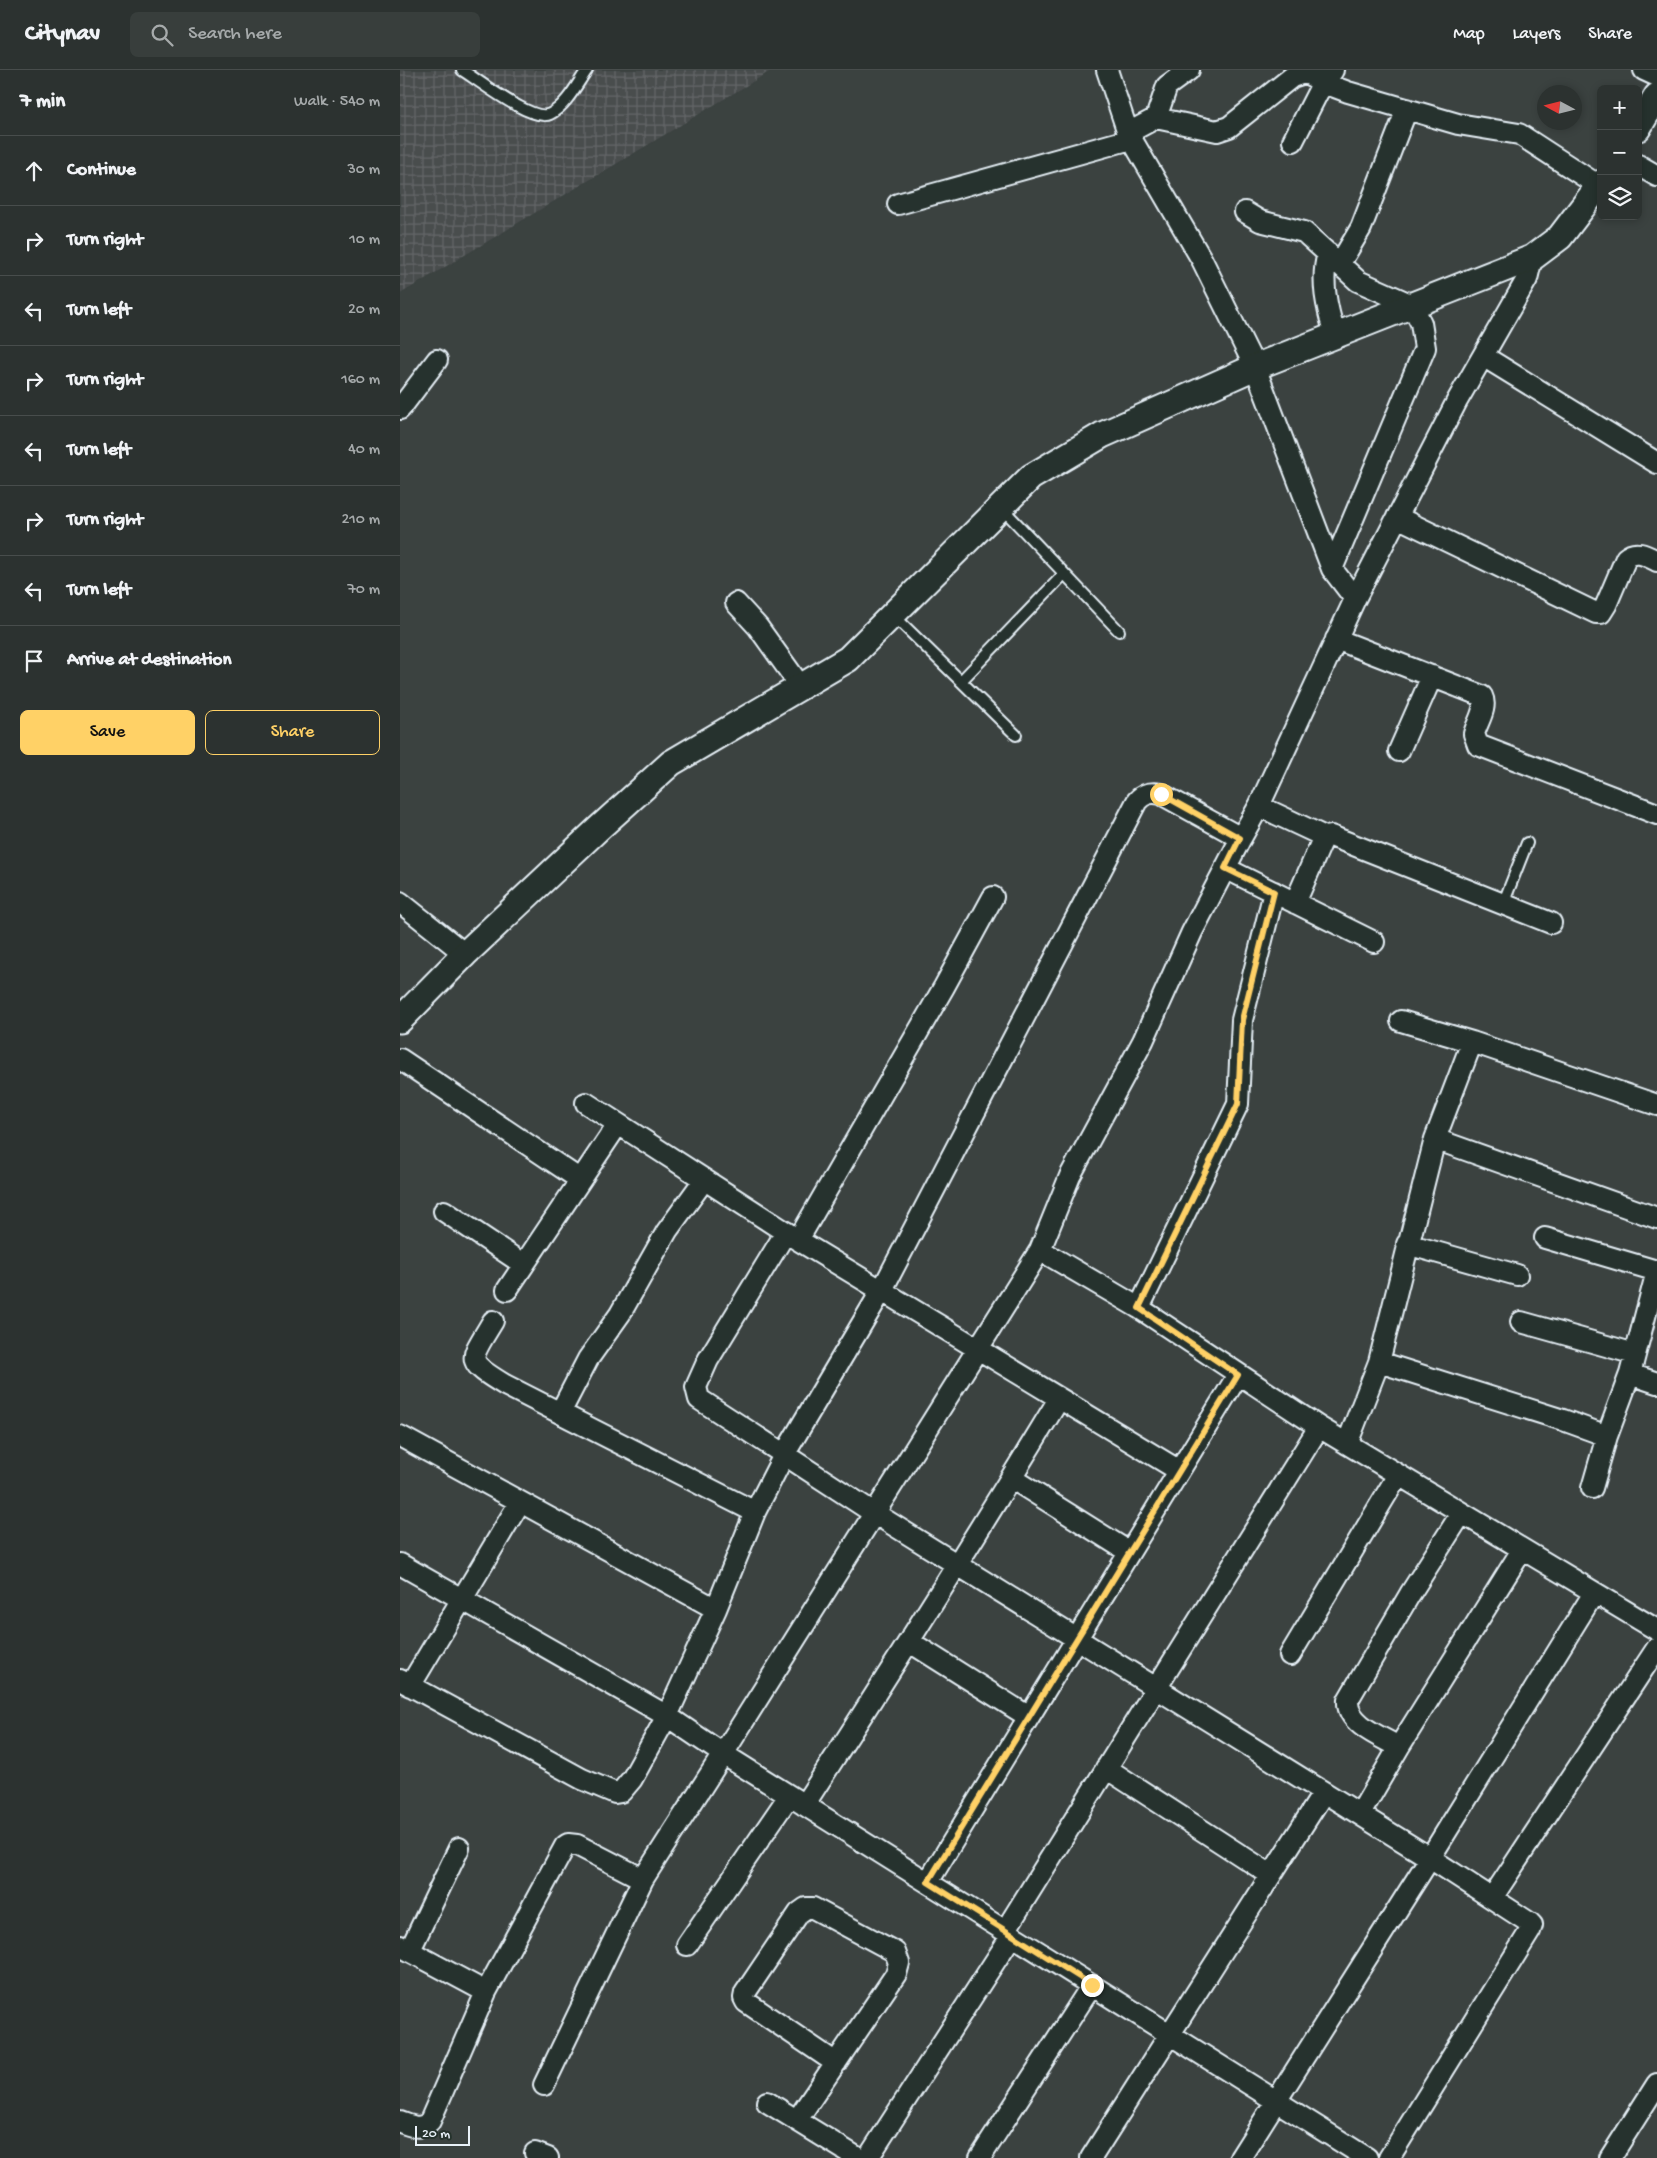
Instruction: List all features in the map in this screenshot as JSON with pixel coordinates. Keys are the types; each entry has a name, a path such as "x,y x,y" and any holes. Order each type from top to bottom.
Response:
{"street":[{"path":"1106,70 1128,131 1202,260 1255,367 1332,569 1355,599"},
{"path":"1156,118 1167,86 1189,70"},
{"path":"1644,70 1657,76"},
{"path":"898,204 1128,131 1156,118 1217,131 1223,130 1229,128 1292,77 1301,74 1328,77 1407,109 1458,124 1519,134 1597,183"},
{"path":"1293,141 1328,77"},
{"path":"1642,121 1657,96"},
{"path":"1335,335 1328,311 1324,268 1360,228 1407,109"},
{"path":"1642,167 1657,176"},
{"path":"400,1020 465,954 598,829 671,764 848,659 1031,477 1102,435 1255,367 1532,258 1560,237 1597,189"},
{"path":"1245,212 1260,221 1304,232 1358,281 1412,305 1421,323 1425,348 1332,569"},
{"path":"544,2085 643,1879 1040,1250 1070,1176 1143,1041 1192,932 1240,838 1259,806 1355,599 1457,401 1527,280 1532,258"},
{"path":"1483,356 1657,463"},
{"path":"400,408 437,360"},
{"path":"1397,517 1596,613 1601,613 1606,605 1626,558 1630,554 1641,554 1657,561"},
{"path":"736,603 758,627 801,687"},
{"path":"1336,639 1482,696 1484,699 1482,714 1474,734 1478,745 1657,814"},
{"path":"1400,751 1432,676"},
{"path":"520,1502 462,1598 405,1683 582,1779 614,1792 621,1792 632,1779 667,1716 716,1609 755,1512 784,1455 882,1290 1137,800 1142,795 1148,793 1161,794 1240,838"},
{"path":"1259,806 1325,838"},
{"path":"1295,902 1322,841 1331,836 1551,923"},
{"path":"1225,868 1374,942"},
{"path":"1139,1308 1238,1104 1242,1020 1274,892"},
{"path":"993,897 939,995 792,1236 708,1360 696,1387 699,1399 874,1513 1528,1920 1532,1925 1531,1928 1389,2158"},
{"path":"400,902 465,954"},
{"path":"1401,1021 1472,1042 1657,1105"},
{"path":"1347,1444 1379,1362 1435,1139 1472,1042"},
{"path":"400,1059 579,1179"},
{"path":"586,1104 792,1236 1178,1470"},
{"path":"507,1290 579,1179 618,1124"},
{"path":"1435,1139 1657,1218"},
{"path":"560,1413 588,1358 620,1314 667,1231 704,1180"},
{"path":"444,1211 523,1264"},
{"path":"1545,1238 1657,1271 1630,1374 1607,1436 1592,1488"},
{"path":"1408,1244 1517,1275"},
{"path":"1040,1250 1139,1308 1319,1427 1657,1630"},
{"path":"493,1321 475,1352 475,1364 479,1369 505,1385 755,1512"},
{"path":"1520,1322 1635,1354"},
{"path":"1379,1362 1563,1420 1607,1436"},
{"path":"1630,1374 1657,1383"},
{"path":"928,1882 1178,1470 1238,1375"},
{"path":"687,1945 796,1800 910,1642 956,1564 1059,1399"},
{"path":"868,2158 1009,1933 1155,1688 1319,1427"},
{"path":"400,1436 716,1609"},
{"path":"1290,1655 1398,1475"},
{"path":"1011,1478 1129,1552"},
{"path":"1399,1747 1357,1722 1349,1713 1348,1700 1410,1594 1461,1514"},
{"path":"1360,1814 1399,1747 1522,1550"},
{"path":"400,1564 667,1716 723,1754 1367,2158"},
{"path":"1240,2158 1430,1858 1594,1593"},
{"path":"910,1642 1029,1717"},
{"path":"1492,1898 1657,1648"},
{"path":"1106,1768 1271,1875"},
{"path":"1091,2158 1324,1792"},
{"path":"400,2122 420,2127 425,2126 430,2121 486,1992 565,1846 568,1844 577,1845 643,1879"},
{"path":"459,1848 405,1948 486,1992"},
{"path":"797,2120 896,1974 900,1963 895,1952 813,1908 806,1908 799,1913 750,1985 744,1998 746,2002 836,2062"},
{"path":"980,2158 1092,1985"},
{"path":"1610,2158 1651,2105 1657,2084"},
{"path":"767,2102 858,2158"}],"lane":[{"path":"469,72 523,109 537,116 549,115 560,106 587,70"},
{"path":"1001,507 1119,630"},
{"path":"961,681 1064,574"},
{"path":"893,615 1016,735"},
{"path":"1503,904 1527,843"}],"shaded area":[{"path":"400,70 772,70 400,294"}],"route":[{"path":"1092,1985 928,1882 1178,1470 1238,1375 1139,1308 1238,1104 1242,1020 1274,892 1225,868 1240,838 1161,794"}]}
